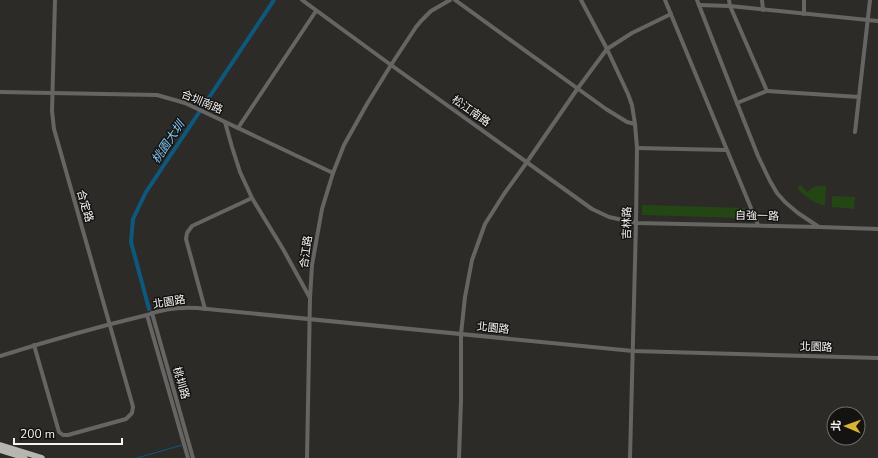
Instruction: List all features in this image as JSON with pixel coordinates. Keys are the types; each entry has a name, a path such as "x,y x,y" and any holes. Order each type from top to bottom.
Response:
{"highway":[{"path":"0,444 42,458"},
{"path":"1,450 25,458"}],"street":[{"name":"合定路","path":"34,345 59,432 63,435 68,435 126,419 132,413 132,403 54,129 52,111 55,0"},
{"name":"松江南路","path":"302,0 592,209 609,217 636,223"},
{"name":"合江路","path":"307,458 310,298 313,258 322,209 333,173 344,145 391,65 421,21 431,12 450,0"},
{"path":"455,0 606,109 627,122 635,124"},
{"name":"吉林路","path":"581,0 607,49 628,94 632,105 635,124 637,148 636,223 630,458"},
{"path":"665,0 758,225"},
{"path":"728,0 766,91"},
{"path":"762,0 763,10"},
{"path":"804,0 804,14"},
{"path":"855,132 870,0"},
{"path":"819,227 785,202 777,193 770,181 758,156 698,2 878,21"},
{"path":"238,128 316,11"},
{"path":"459,458 461,334 465,297 472,260 484,228 504,194 607,49 632,33 671,14"},
{"path":"737,103 766,91 860,97"},
{"name":"合圳南路","path":"0,92 157,95 185,103 333,173"},
{"path":"225,122 240,172 252,198 283,249 310,298"},
{"path":"637,148 726,150"},
{"path":"205,309 186,239 187,233 192,226 252,198"},
{"name":"自強一路","path":"636,223 878,229"},
{"name":"北園路","path":"0,356 109,324 152,313 184,307 633,350 878,358"},
{"name":"桃圳路","path":"152,313 193,458"},
{"name":"桃圳路","path":"147,315 188,458"}],"green space":[{"path":"801,185 807,192 815,186 826,186 825,206 813,201 803,194 797,188"},
{"path":"832,196 855,197 854,209 832,207"},
{"path":"642,205 745,208 744,218 642,215"}],"waterway":[{"name":"桃園大圳","path":"149,309 131,242 133,219 146,192 274,0"},
{"path":"137,458 182,445"}]}
